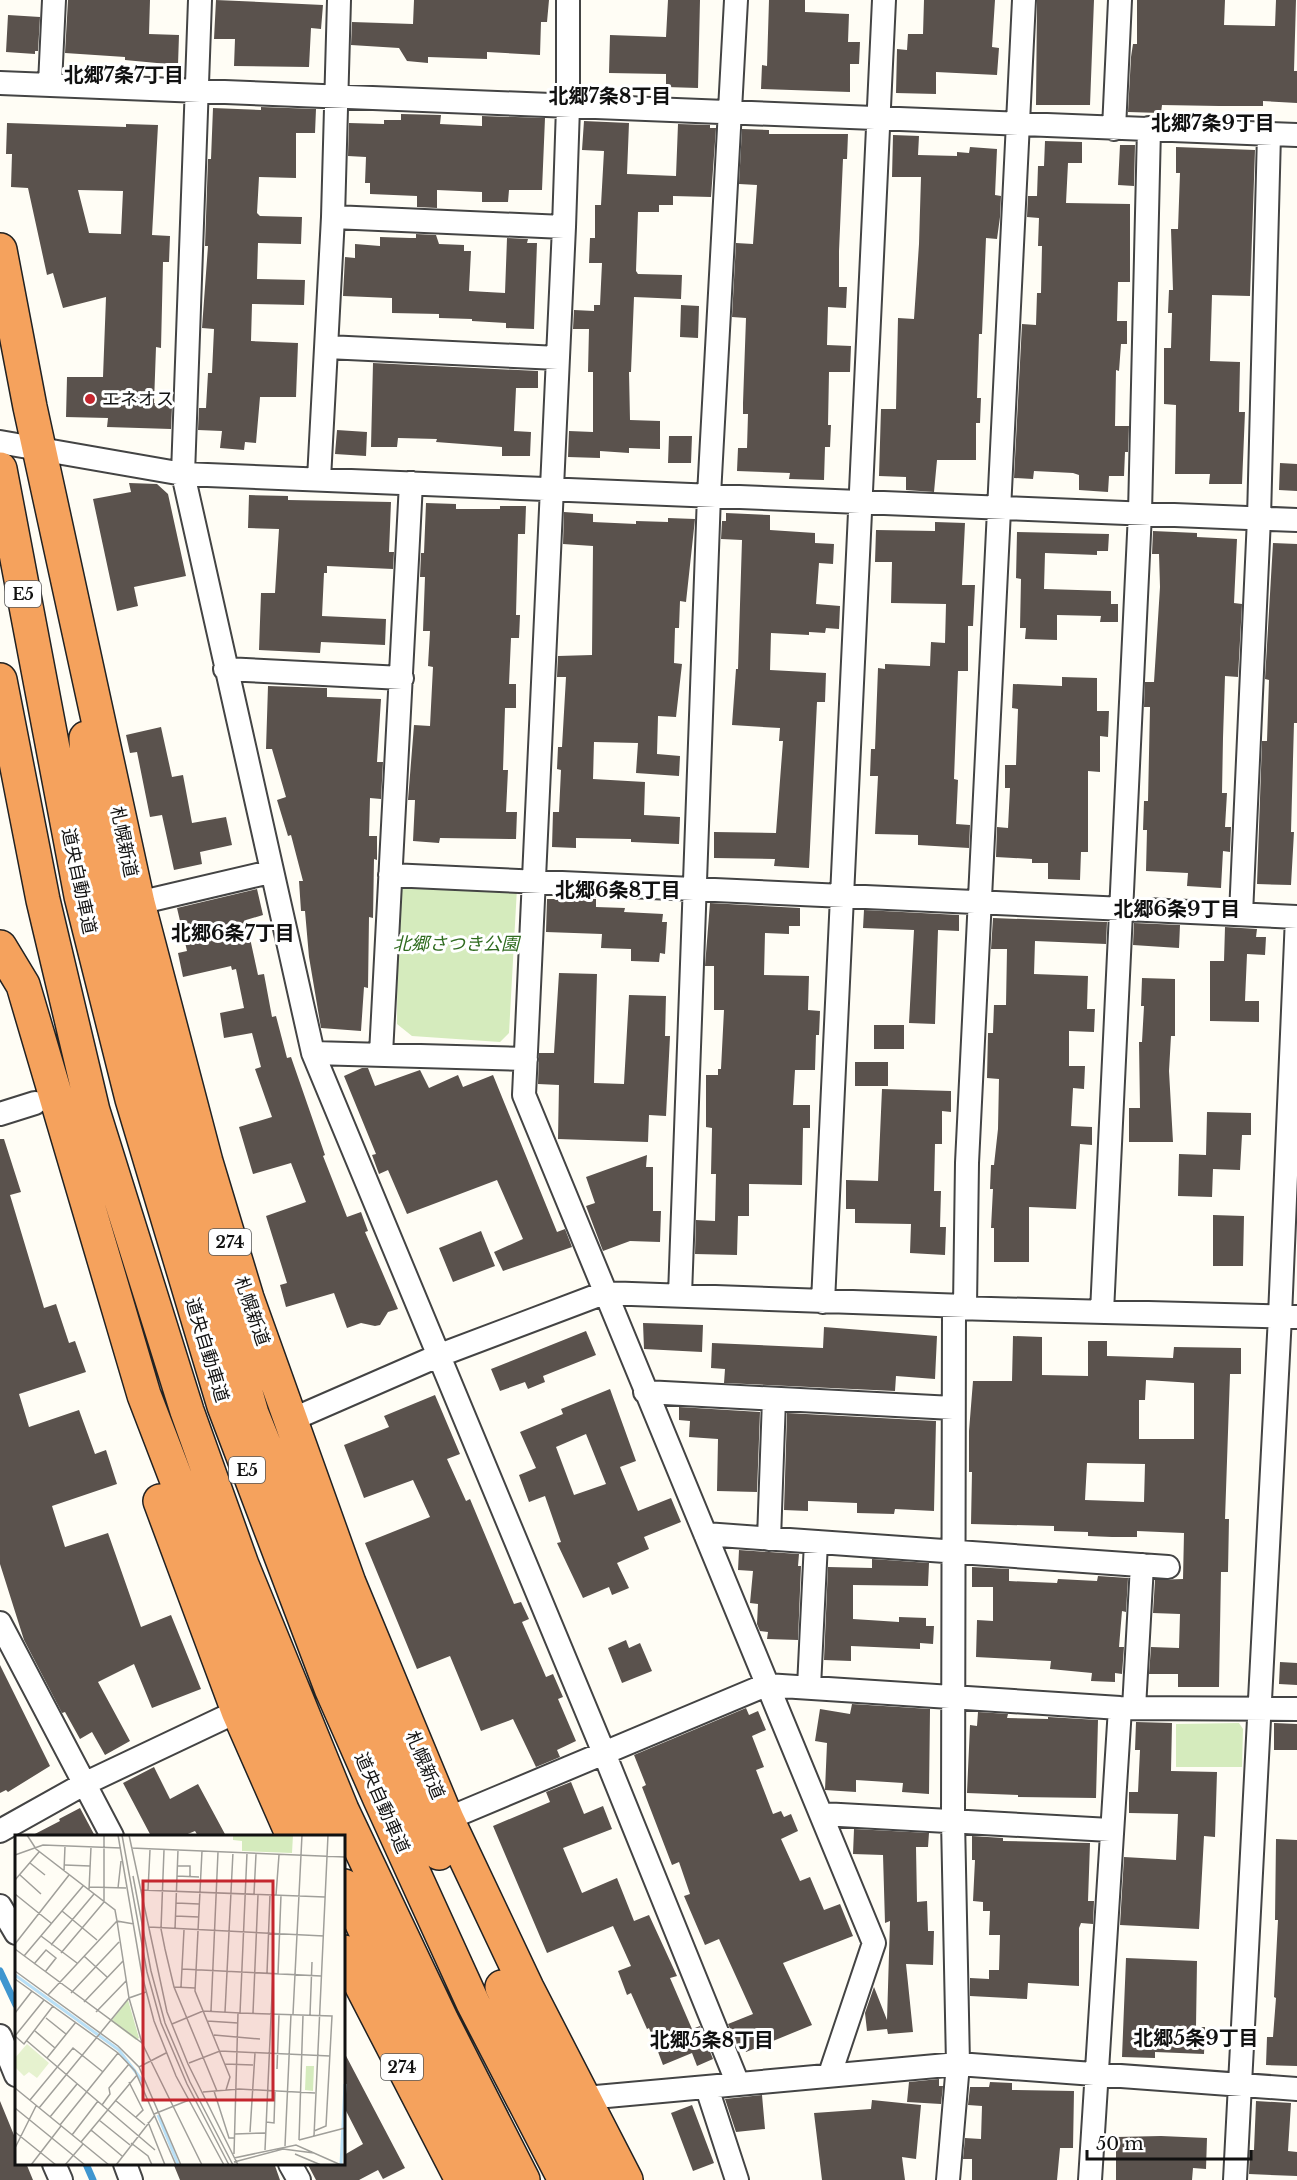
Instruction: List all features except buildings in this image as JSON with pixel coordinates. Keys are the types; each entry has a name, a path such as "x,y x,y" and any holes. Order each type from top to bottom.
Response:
{"highway":[{"name":"札幌新道","path":"0,250 82,652 138,903 206,1162 247,1298 349,1583 447,1819 527,1988 626,2180"},
{"name":"道央自動車道","path":"0,470 45,719 84,908 132,1099 224,1406 331,1688 473,2002 565,2180"},
{"path":"82,652 88,803 125,963 252,1414 380,1730 594,2180"},
{"name":"道央自動車道","path":"0,680 43,900 93,1110 187,1411 287,1680 342,1810 442,2021 523,2180"},
{"path":"0,947 23,985 144,1395 220,1593 321,1835"},
{"path":"0,966 35,1103 119,1390 238,1711 293,1835"},
{"path":"345,1888 445,2098 467,2179"},
{"name":"274","path":"345,1955 467,2179"}],"street":[{"path":"50,84 54,0"},
{"path":"200,0 183,474 270,872 313,1053 440,1355 738,2084"},
{"path":"319,479 333,217 339,0"},
{"path":"568,0 568,107 564,227 524,1095 874,1943 830,2074"},
{"path":"681,1296 709,495 736,0"},
{"path":"823,1302 884,0"},
{"path":"954,1308 965,1306 967,1163 1024,0"},
{"path":"1114,129 1120,0"},
{"path":"0,83 1297,135"},
{"path":"1102,1312 1119,908 1140,513 1149,128"},
{"path":"1241,914 1259,518 1269,134"},
{"path":"333,217 564,227"},
{"path":"327,346 558,358"},
{"path":"0,442 183,474 1297,520"},
{"path":"381,1054 411,483"},
{"path":"225,669 402,678"},
{"path":"138,903 270,872"},
{"path":"390,875 1297,917 1289,1317 1260,1709 1235,2180"},
{"path":"313,1053 526,1059"},
{"path":"0,1114 35,1103"},
{"path":"291,1420 440,1355 604,1293 954,1308 1289,1317"},
{"path":"948,2180 958,2064 953,1821 954,1308"},
{"path":"645,1392 953,1408"},
{"path":"769,1539 774,1399"},
{"path":"705,1534 955,1554 1168,1567"},
{"path":"809,1687 816,1542"},
{"path":"1090,2180 1110,1830 1127,1708 1142,1565"},
{"path":"0,1623 111,1835"},
{"path":"447,1819 766,1685 1127,1708 1297,1709"},
{"path":"0,1831 84,1784 238,1711"},
{"path":"822,1814 1110,1830"},
{"path":"0,1906 15,1931"},
{"path":"0,2036 15,2073"},
{"path":"585,2098 958,2064 1297,2090"},
{"path":"707,2088 736,2180"},
{"path":"55,2165 61,2180"},
{"path":"126,2165 131,2180"},
{"path":"291,2165 299,2180"}],"green space":[{"name":"北郷さつき公園","path":"407,883 517,888 509,1033 500,1042 412,1036 397,1024 398,891"},
{"path":"1239,1723 1243,1729 1242,1767 1176,1767 1176,1724"}],"waterway":[{"path":"0,1971 15,2003"},
{"path":"86,2165 93,2180"}],"place":[{"name":"エネオス","path":"90,399"}],"district":[{"name":"北郷7条7丁目","path":"124,75"},
{"name":"北郷7条8丁目","path":"610,96"},
{"name":"北郷7条9丁目","path":"1213,123"},
{"name":"北郷6条8丁目","path":"618,890"},
{"name":"北郷6条9丁目","path":"1177,909"},
{"name":"北郷6条7丁目","path":"233,933"},
{"name":"北郷5条9丁目","path":"1196,2038"},
{"name":"北郷5条8丁目","path":"712,2040"}]}
